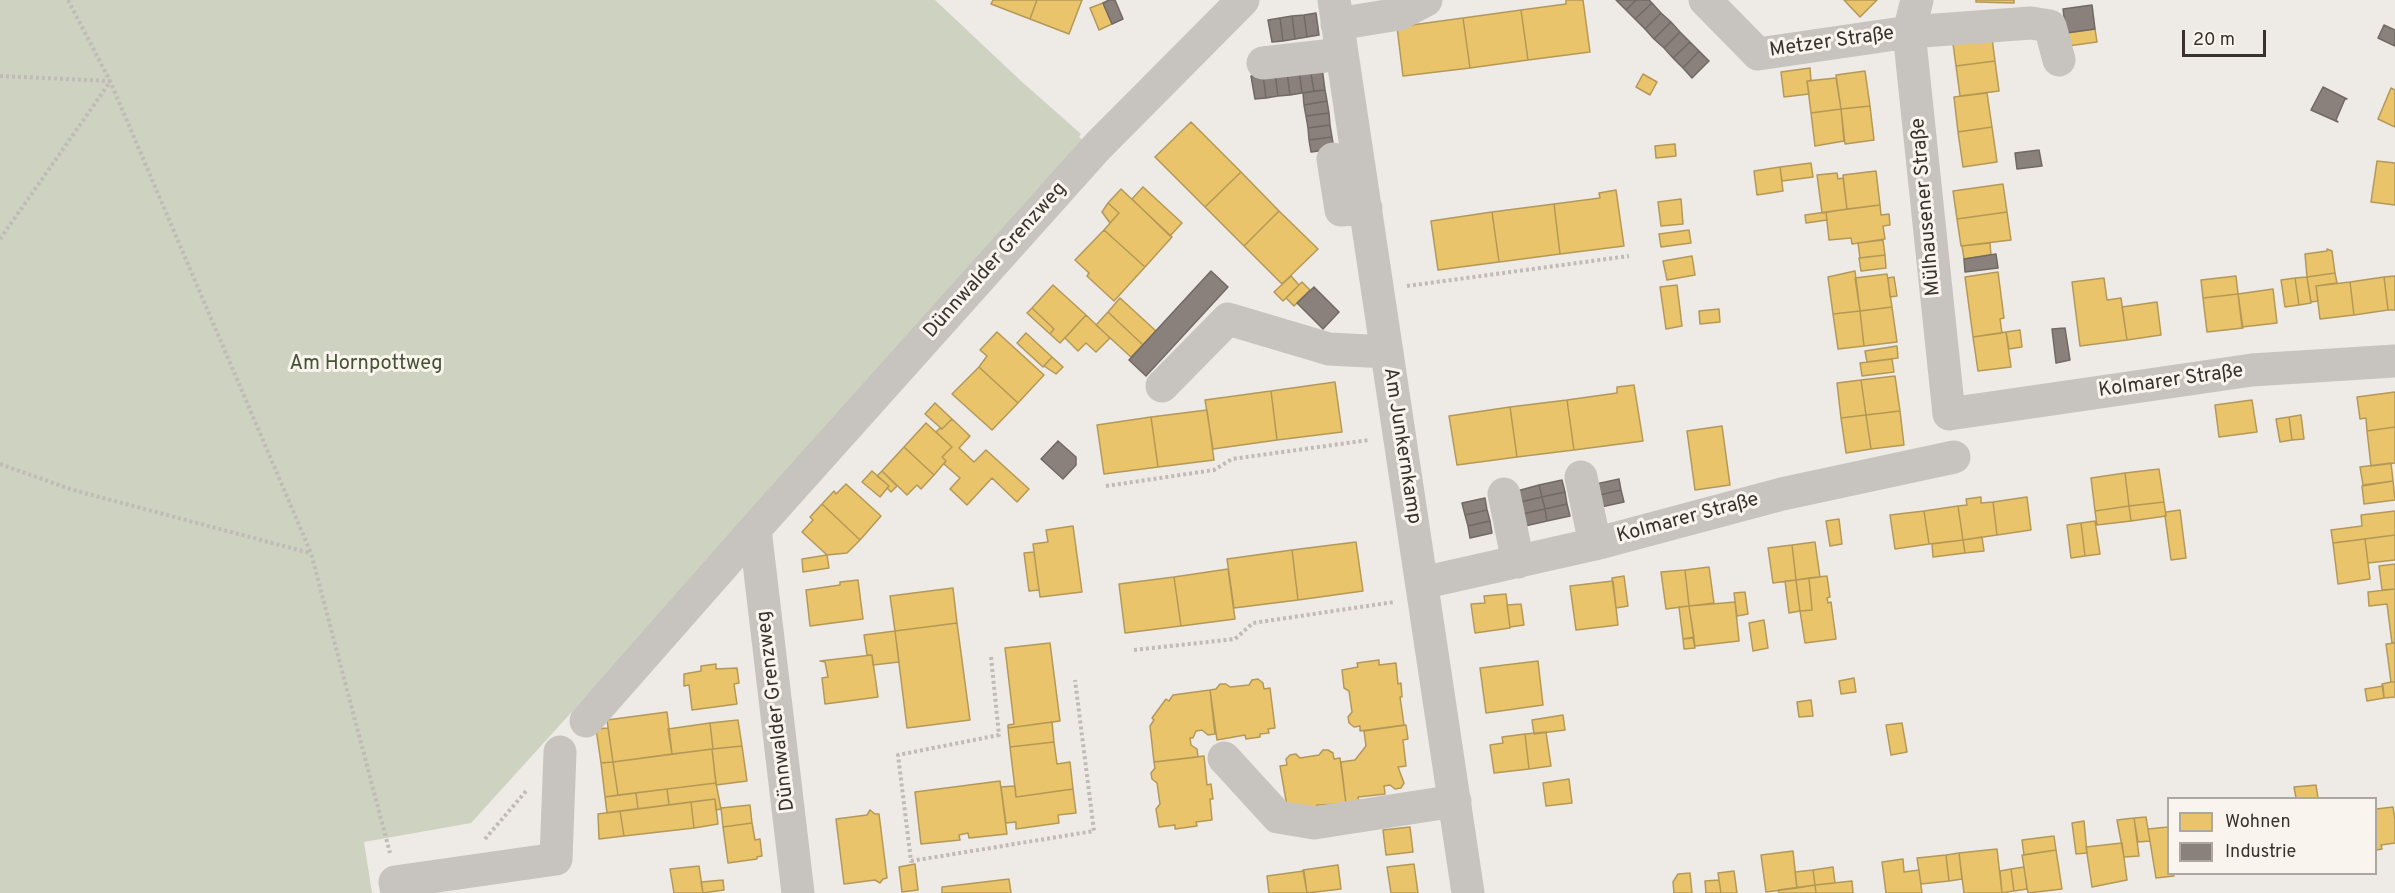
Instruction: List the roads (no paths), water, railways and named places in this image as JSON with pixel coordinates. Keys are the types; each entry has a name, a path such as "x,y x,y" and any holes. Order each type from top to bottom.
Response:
{"street":[{"name":"Dünnwalder Grenzweg","path":"586,721 1098,146 1243,0"},
{"path":"1263,63 1337,26 1399,14 1426,0"},
{"name":"Metzer Straße","path":"1705,0 1758,54 1909,32"},
{"name":"Mülhausener Straße","path":"1917,0 1909,32 1949,414"},
{"path":"1909,32 2031,23 2050,26 2058,60"},
{"name":"Am Junkernkamp","path":"1337,26 1468,893"},
{"path":"1333,159 1341,210 1366,208"},
{"path":"1162,386 1228,319 1329,350 1387,352"},
{"name":"Kolmarer Straße","path":"1949,414 2252,370 2395,361"},
{"name":"Kolmarer Straße","path":"1423,590 1518,562 1782,494 1954,457"},
{"path":"1581,477 1595,544"},
{"path":"1504,494 1518,562"},
{"name":"Dünnwalder Grenzweg","path":"755,529 798,893"},
{"path":"396,887 556,860 560,752"},
{"path":"1224,758 1278,817 1314,823 1455,801"}],"park label":[{"name":"Am Hornpottweg","path":"366,365"}]}
